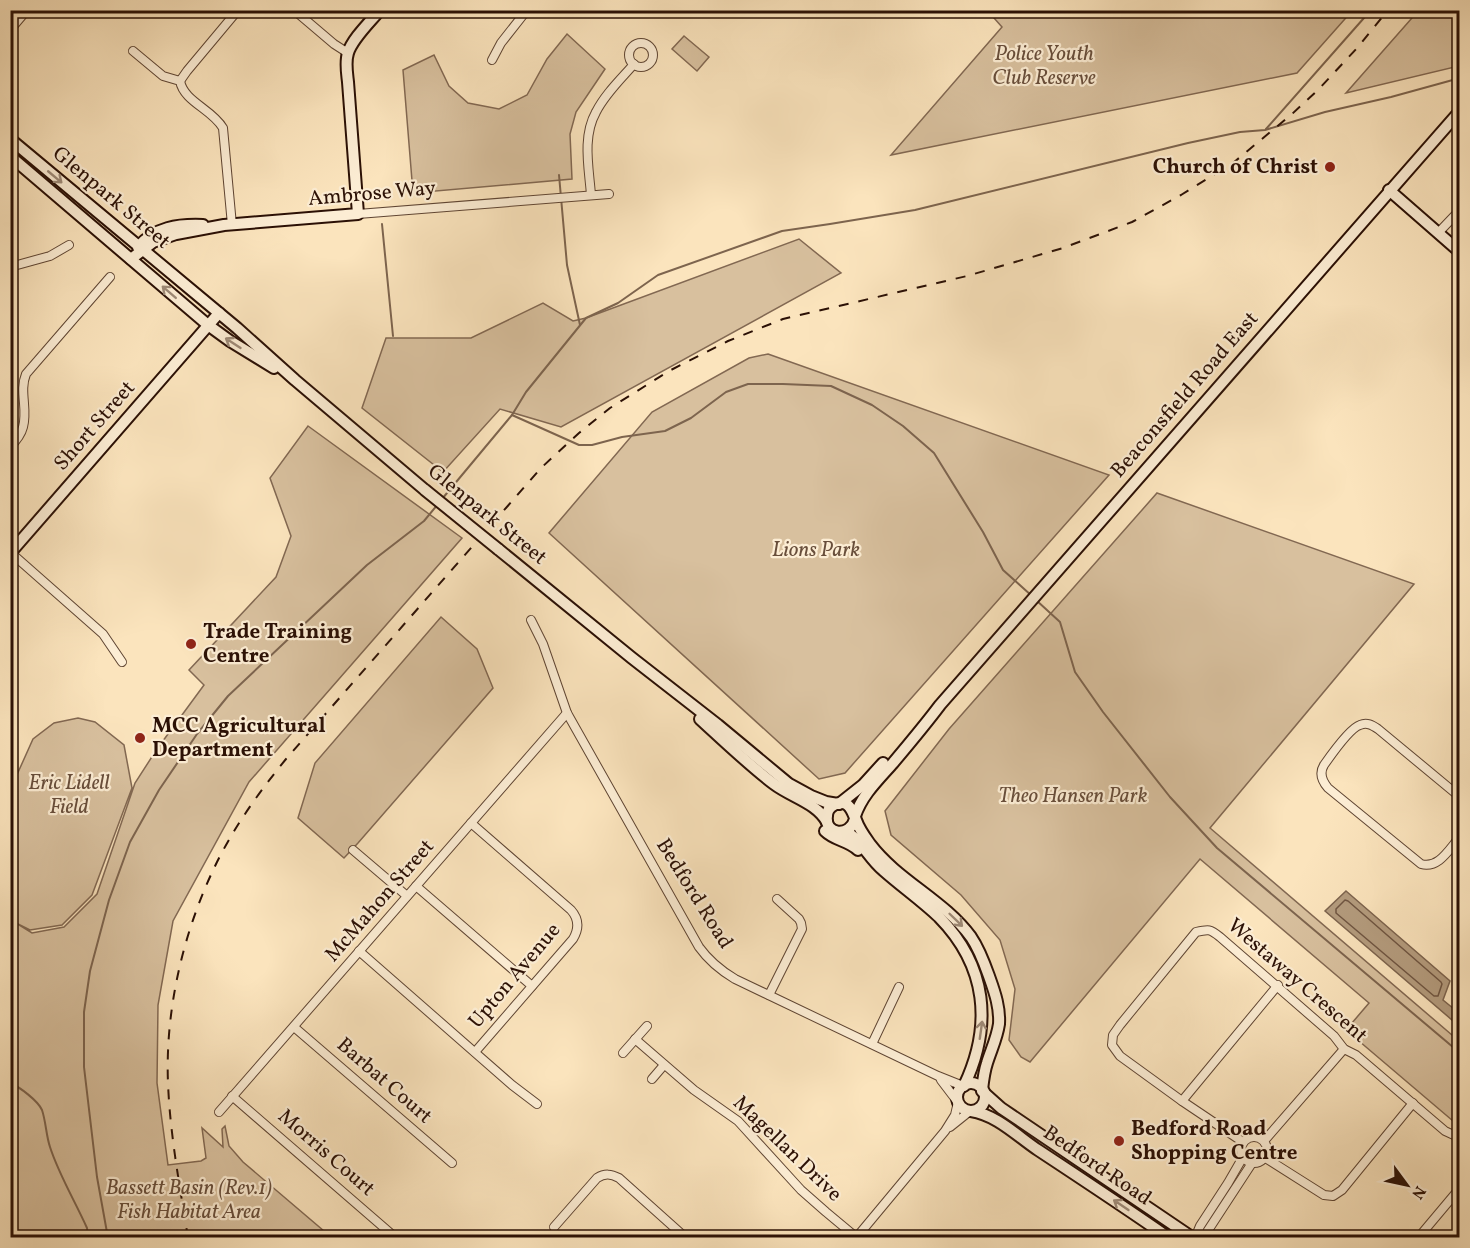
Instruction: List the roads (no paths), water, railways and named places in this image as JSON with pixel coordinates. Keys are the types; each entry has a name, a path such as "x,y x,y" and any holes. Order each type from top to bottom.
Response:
{"main road":[{"path":"358,214 346,65 348,53 355,41 380,10"},
{"name":"Beaconsfield Road East","path":"855,818 858,808 871,788 940,705 1460,111"},
{"name":"Glenpark Street","path":"10,140 219,313 425,490 657,678 796,788 821,800 838,804"},
{"name":"Glenpark Street","path":"10,156 208,325 235,345 295,380"},
{"path":"1389,190 1460,252"},
{"name":"Ambrose Way","path":"140,248 167,236 228,225 358,214"},
{"path":"130,258 152,234 185,225 228,225"},
{"path":"163,266 159,256 163,243 191,232"},
{"name":"Short Street","path":"11,552 219,313"},
{"name":"Glenpark Street","path":"657,678 772,783 817,809 827,822"},
{"name":"Beaconsfield Road East","path":"838,804 863,785 940,705"},
{"path":"772,783 811,812 830,835 851,843 866,858 931,910 948,927 964,950 975,971 981,995 982,1019 976,1056 964,1086 958,1092 958,1101 963,1108 971,1111 978,1109 982,1105 984,1096 982,1091 974,1084 964,1086"},
{"path":"881,869 856,838 831,829 827,816 832,806 838,804 849,806 865,836 879,855 954,918 979,952 994,993 999,1017 982,1091"},
{"path":"841,832 853,825 855,818"},
{"name":"Bedford Road","path":"982,1091 1001,1108 1194,1238"},
{"name":"Bedford Road","path":"971,1111 986,1114 997,1120 1169,1238"}],"street":[{"path":"10,30 27,10"},
{"path":"228,225 223,128 184,92 180,81 186,70 238,10"},
{"path":"294,10 348,53"},
{"path":"492,60 501,43 527,10"},
{"path":"133,51 164,76 180,81"},
{"path":"591,195 587,147 590,124 599,105 634,64"},
{"name":"Ambrose Way","path":"358,214 609,194"},
{"path":"1438,233 1460,210"},
{"path":"10,267 52,255 69,245"},
{"path":"10,447 21,434 25,420 23,386 28,372 110,277"},
{"path":"11,552 103,634 122,662"},
{"name":"Bedford Road","path":"531,620 540,638 567,713 706,957 721,971 938,1076 964,1086"},
{"name":"McMahon Street","path":"219,1112 567,713"},
{"path":"1460,797 1370,724 1355,727 1323,766 1321,773 1328,788 1417,862 1435,864 1460,837"},
{"name":"Upton Avenue","path":"471,823 571,910 577,918 578,927 575,937 475,1052"},
{"path":"353,850 407,896"},
{"path":"416,886 532,986"},
{"path":"769,995 789,954 807,927 777,899"},
{"name":"Westaway Crescent","path":"1243,1142 1120,1056 1112,1045 1116,1030 1197,932 1205,930 1211,930 1278,985 1334,1036 1344,1049 1356,1055 1445,1131 1460,1138"},
{"path":"359,951 512,1085 537,1104"},
{"path":"1182,1101 1278,985"},
{"path":"872,1044 899,987"},
{"path":"623,1053 646,1026"},
{"name":"Barbat Court","path":"294,1027 452,1163"},
{"name":"Magellan Drive","path":"635,1039 699,1094 738,1121 801,1190 856,1237"},
{"path":"1264,1141 1344,1049"},
{"path":"652,1079 664,1065"},
{"name":"Bedford Road","path":"938,1076 958,1101"},
{"name":"Morris Court","path":"232,1096 396,1238"},
{"path":"856,1237 945,1131 954,1117 958,1101"},
{"path":"1264,1157 1324,1195 1333,1196 1342,1190 1413,1103"},
{"path":"945,1131 971,1111"},
{"path":"1194,1238 1243,1157 1241,1147 1243,1142 1249,1137 1257,1137 1264,1141 1267,1149 1259,1162 1252,1163 1243,1157"},
{"path":"1203,1238 1252,1163"},
{"path":"554,1227 597,1178 608,1174 619,1178 686,1238"},
{"path":"1418,1238 1460,1188"}],"water":[{"path":"1346,891 1450,981 1443,1000 1459,1013 1459,1026 1325,911"}],"waterway":[{"path":"1266,129 1371,10"},
{"path":"442,499 512,415 526,392 586,318 618,303 658,275 782,231 915,210 1188,143 1240,132 1265,130 1325,112 1460,78"},
{"path":"559,175 567,265 580,325"},
{"path":"382,224 393,336"},
{"path":"512,415 579,445 592,445 622,437 665,431 691,418 726,392 748,384 831,386 872,405 903,426 934,453 983,532 1003,570 1032,596"},
{"path":"108,1238 97,1177 84,1067 84,1012 90,971 109,900 130,842 159,790 197,734 228,696 367,565 424,521 438,504"},
{"path":"1036,600 1060,622 1075,672 1103,712 1170,797 1217,848 1460,1053"},
{"path":"10,1083 28,1095 42,1110 54,1157 87,1228 88,1238"}],"railway":[{"path":"188,1238 171,1122 168,1055 173,998 179,970 205,888 232,834 286,759 541,468 610,408 669,371 728,341 783,319 967,276 1063,248 1132,222 1233,163 1318,90 1388,10"}],"place":[{"name":"Church of Christ","path":"1330,167"},
{"name":"Trade Training Centre","path":"191,644"},
{"name":"MCC Agricultural Department","path":"140,738"},
{"name":"Bedford Road Shopping Centre","path":"1119,1141"}],"park label":[{"name":"Police Youth Club Reserve","path":"1044,66"},
{"name":"Lions Park","path":"816,550"},
{"name":"Eric Lidell Field","path":"69,795"},
{"name":"Theo Hansen Park","path":"1073,796"},
{"name":"Bassett Basin (Rev.1) Fish Habitat Area","path":"189,1200"}]}
